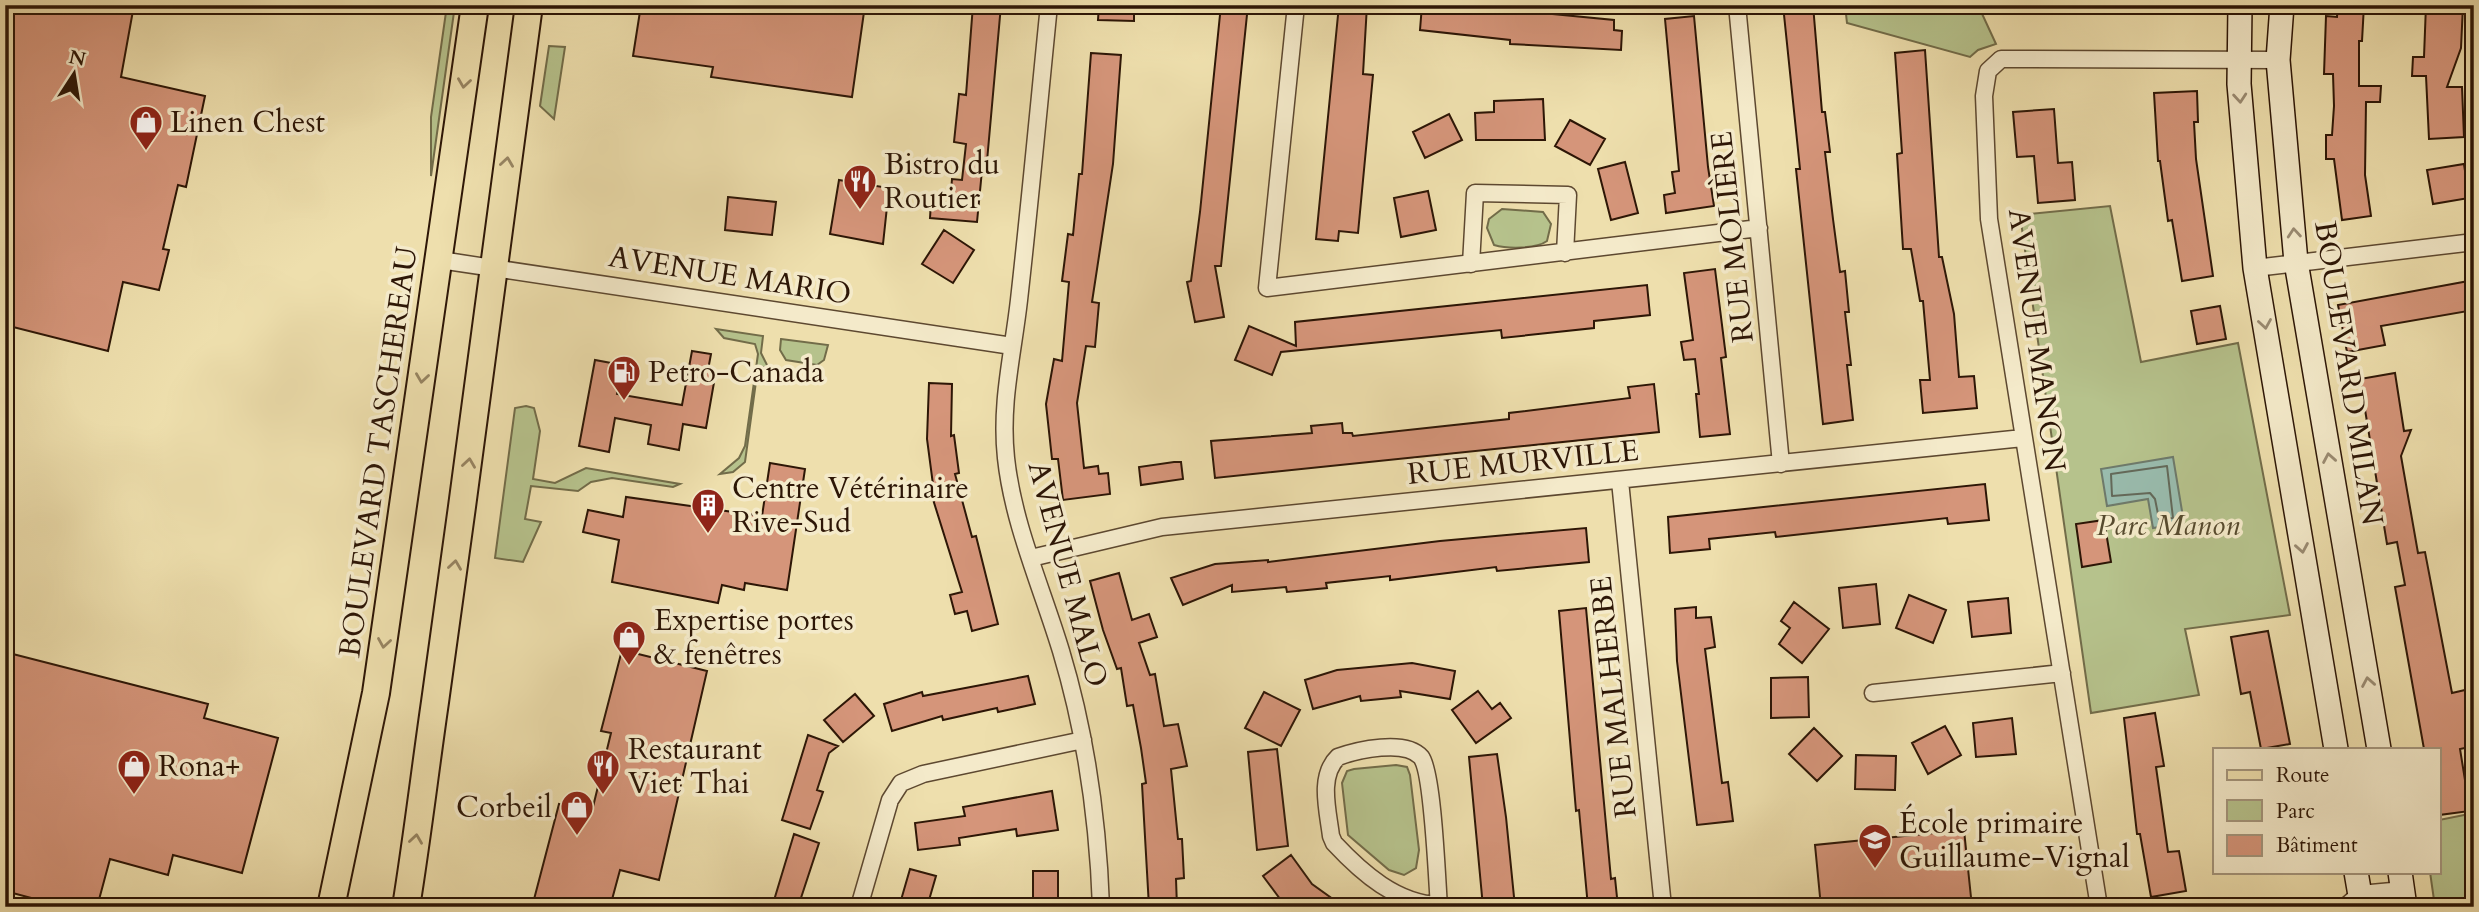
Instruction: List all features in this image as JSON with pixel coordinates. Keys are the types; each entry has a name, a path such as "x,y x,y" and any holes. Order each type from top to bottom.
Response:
{"main road":[{"name":"BOULEVARD TASCHEREAU","path":"331,907 376,693 475,5"},
{"path":"406,907 529,5"},
{"path":"2240,5 2239,60 2255,268 2336,748"},
{"name":"BOULEVARD MILAN","path":"2281,5 2278,60 2296,262 2379,748"}],"street":[{"name":"AVENUE MALO","path":"1049,5 1005,389 1006,458 1014,503 1061,652 1083,740 1097,832 1101,907"},
{"path":"1296,5 1267,288 1759,228"},
{"name":"RUE MOLIÈRE","path":"1737,5 1781,464"},
{"name":"AVENUE MANON","path":"2099,907 1989,219 1984,96 1988,71 2001,59 2278,60"},
{"path":"1471,264 1475,193 1568,195 1565,253"},
{"path":"2255,268 2474,242"},
{"name":"AVENUE MARIO","path":"440,260 1012,346"},
{"name":"RUE MURVILLE","path":"1031,558 1162,527 2023,438"},
{"name":"RUE MALHERBE","path":"1620,481 1663,907"},
{"path":"1872,693 2062,673"},
{"path":"859,907 890,800 901,783 923,774 1083,740"},
{"path":"1396,748 1415,752 1422,758 1428,782 1439,906 1412,902 1398,895 1334,844 1326,783 1331,764 1338,757 1396,748"},
{"path":"2356,895 2403,890"}],"green space":[{"path":"447,5 455,5 431,176 431,117"},
{"path":"1845,5 1978,5 1996,44 1978,50 1970,57 1847,23"},
{"path":"549,46 565,47 554,119 540,106"},
{"name":"Parc Manon","path":"2110,206 2141,362 2238,343 2290,615 2185,629 2199,695 2091,713 2020,215"},
{"path":"1502,209 1543,212 1551,224 1547,241 1536,246 1494,245 1487,228 1489,219"},
{"path":"716,329 763,336 761,353 768,367 758,367 745,462 733,472 720,474 739,458 745,446 758,354 755,344 724,338"},
{"path":"781,339 828,345 824,360 817,365 786,360 780,350"},
{"path":"515,408 534,408 540,431 533,479 555,483 586,468 680,484 673,487 612,478 591,482 578,491 531,486 525,519 541,522 523,562 495,558"},
{"path":"1396,765 1407,767 1410,775 1419,850 1416,868 1404,875 1389,870 1348,835 1342,783 1347,771"},
{"path":"2474,813 2474,907 2435,907 2430,874 2440,874 2440,820"}],"water":[{"path":"2173,457 2184,523 2153,528 2148,499 2107,506 2101,469"}],"building":[{"path":"5,5 134,5 121,77 205,96 186,187 178,185 163,249 169,250 159,290 123,282 108,351 5,325"},
{"path":"641,5 865,5 852,97 711,77 713,67 633,56"},
{"path":"973,5 1001,5 987,161 983,160 977,222 930,218 931,202 950,203 952,179 962,180 966,144 954,142 959,94 966,95"},
{"path":"1099,5 1134,5 1134,21 1098,20"},
{"path":"1221,5 1248,5 1221,266 1215,266 1224,317 1195,322 1187,282 1191,281 1200,212"},
{"path":"1339,5 1367,5 1363,74 1373,75 1358,233 1339,231 1338,241 1316,239"},
{"path":"1422,5 1461,5 1614,20 1614,30 1622,31 1621,50 1510,44 1510,40 1420,30"},
{"path":"1783,5 1813,5 1822,112 1825,112 1830,152 1825,152 1840,272 1845,271 1849,312 1845,312 1853,420 1823,424 1796,169 1800,169"},
{"path":"2338,5 2364,5 2362,41 2359,41 2359,86 2381,86 2380,102 2366,102 2365,175 2371,216 2342,220 2334,159 2326,159 2326,135 2332,135 2333,74 2324,74 2326,16 2337,17"},
{"path":"2426,5 2463,5 2461,48 2447,87 2462,87 2464,137 2429,139 2426,76 2412,76 2413,57 2424,57"},
{"path":"1694,16 1714,206 1666,213 1664,195 1675,193 1672,172 1679,171 1665,19"},
{"path":"1925,50 1939,257 1942,257 1954,314 1959,377 1974,376 1977,408 1923,413 1920,380 1930,380 1923,301 1920,301 1911,249 1903,249 1897,154 1902,153 1895,53"},
{"path":"1091,53 1121,55 1113,164 1092,302 1099,303 1095,347 1086,346 1077,403 1084,468 1098,466 1099,474 1108,473 1110,494 1063,500 1058,459 1052,459 1046,404 1054,359 1062,361 1069,282 1062,281 1068,234 1073,235 1079,174 1082,174"},
{"path":"2197,91 2198,122 2194,122 2196,159 2213,276 2182,281 2172,220 2168,221 2158,161 2154,93"},
{"path":"1543,99 1545,140 1476,140 1475,113 1494,112 1494,101"},
{"path":"2054,109 2058,163 2072,162 2075,200 2038,203 2034,156 2017,157 2013,112"},
{"path":"1449,114 1462,140 1425,158 1413,132"},
{"path":"1570,120 1605,139 1590,165 1555,146"},
{"path":"1625,162 1638,213 1611,220 1598,169"},
{"path":"2464,164 2469,198 2433,204 2427,170"},
{"name":"Bistro du Routier","path":"839,180 889,188 883,244 830,234"},
{"path":"1428,191 1436,230 1401,237 1394,198"},
{"path":"728,197 776,202 772,235 725,230"},
{"path":"944,230 974,250 953,283 922,264"},
{"path":"1715,269 1726,357 1721,358 1730,434 1700,437 1695,359 1684,360 1681,342 1693,340 1684,273"},
{"path":"2474,280 2474,310 2381,326 2385,345 2347,352 2338,305"},
{"path":"1647,285 1650,315 1594,321 1594,328 1502,338 1501,330 1281,352 1272,375 1235,360 1249,326 1296,346 1295,322"},
{"path":"2220,306 2226,339 2197,344 2191,311"},
{"name":"Petro-Canada","path":"692,351 711,354 708,370 716,371 706,428 683,424 679,450 648,444 651,425 615,418 609,452 579,446 595,360 622,365 617,394 682,405"},
{"path":"2395,373 2404,431 2411,430 2401,456 2418,553 2425,552 2452,693 2465,690 2474,731 2474,746 2460,749 2470,811 2440,815 2440,748 2424,748 2395,587 2405,585 2397,542 2387,544 2360,379"},
{"path":"929,383 952,384 951,436 954,435 959,473 955,474 972,537 976,536 998,624 972,631 967,611 955,614 950,595 962,592 931,493 934,492 927,439"},
{"path":"1654,384 1659,432 1215,478 1211,441 1312,433 1311,426 1342,423 1343,433 1352,433 1353,436 1509,419 1509,413 1630,398 1628,387"},
{"path":"1181,462 1183,479 1141,485 1139,467"},
{"name":"Centre Vétérinaire Rive-Sud","path":"770,463 805,469 787,590 745,583 744,590 722,585 718,603 612,582 619,540 583,532 588,510 623,517 626,497 762,516"},
{"path":"1985,484 1989,520 1948,524 1947,518 1776,537 1775,532 1709,539 1710,549 1670,553 1668,517"},
{"path":"2104,520 2111,562 2082,567 2076,524"},
{"path":"1586,528 1589,562 1497,571 1496,567 1390,580 1390,576 1326,583 1327,588 1287,592 1286,587 1232,592 1232,585 1183,605 1171,578 1215,564 1268,562 1440,541"},
{"path":"1119,573 1132,620 1149,614 1157,637 1139,643 1150,675 1155,674 1164,726 1178,724 1187,766 1171,769 1178,839 1182,839 1184,878 1176,879 1177,907 1149,907 1142,784 1146,783 1141,748 1133,705 1127,706 1121,668 1117,669 1103,630 1090,581"},
{"path":"1876,584 1880,624 1843,628 1839,588"},
{"path":"1909,595 1946,610 1933,643 1896,628"},
{"path":"2008,598 2011,633 1972,637 1968,602"},
{"path":"1794,602 1829,629 1802,663 1779,644 1790,628 1781,621"},
{"path":"1696,607 1696,618 1711,617 1715,647 1705,649 1722,783 1728,782 1733,821 1697,825 1677,661 1675,609"},
{"path":"1586,608 1611,879 1615,878 1618,907 1588,907 1579,810 1576,811 1559,611"},
{"path":"2268,631 2290,744 2261,748 2250,692 2241,694 2231,637"},
{"path":"622,650 707,671 659,880 620,870 610,907 532,907 559,804 592,811 611,733 601,731"},
{"name":"Rona+","path":"5,652 208,704 204,718 278,738 242,873 173,855 168,875 110,859 97,907 65,907 5,891"},
{"path":"1412,663 1455,671 1450,699 1400,691 1401,697 1361,701 1360,696 1313,709 1305,680 1337,670"},
{"path":"1028,676 1035,704 998,712 997,708 943,720 942,716 892,731 884,704 922,692 923,696"},
{"path":"1808,677 1809,717 1771,718 1771,678"},
{"path":"1478,691 1492,709 1500,703 1511,718 1476,743 1452,710"},
{"path":"1264,692 1300,710 1281,746 1245,728"},
{"path":"855,694 874,716 843,742 824,720"},
{"path":"2155,713 2164,766 2156,767 2168,852 2179,851 2186,891 2151,897 2140,834 2137,834 2124,718"},
{"path":"2012,718 2016,754 1976,757 1973,723"},
{"path":"1945,726 1961,755 1928,774 1912,743"},
{"path":"1814,728 1842,756 1817,781 1789,754"},
{"path":"808,735 838,746 829,753 817,790 823,792 810,829 782,820"},
{"path":"1277,749 1288,846 1257,850 1248,752"},
{"path":"1497,754 1515,907 1483,907 1469,757"},
{"path":"1856,755 1896,756 1895,790 1855,789"},
{"path":"1052,791 1058,830 1017,836 1016,829 959,838 960,845 918,850 915,823 965,816 963,807"},
{"path":"1964,830 1972,907 1821,907 1815,845"},
{"path":"794,834 819,843 798,907 772,907"},
{"path":"1291,855 1312,884 1344,907 1286,907 1263,876"},
{"path":"910,869 936,876 927,907 899,907"},
{"path":"1033,871 1058,871 1058,907 1033,907"}],"place":[{"name":"Linen Chest","path":"146,152"},
{"name":"Bistro du Routier","path":"860,211"},
{"name":"Petro-Canada","path":"624,402"},
{"name":"Centre Vétérinaire Rive-Sud","path":"708,535"},
{"name":"Expertise portes & fenêtres","path":"629,667"},
{"name":"Rona+","path":"134,796"},
{"name":"Restaurant Viet Thai","path":"603,796"},
{"name":"Corbeil","path":"577,837"},
{"name":"École primaire Guillaume-Vignal","path":"1875,870"}]}
